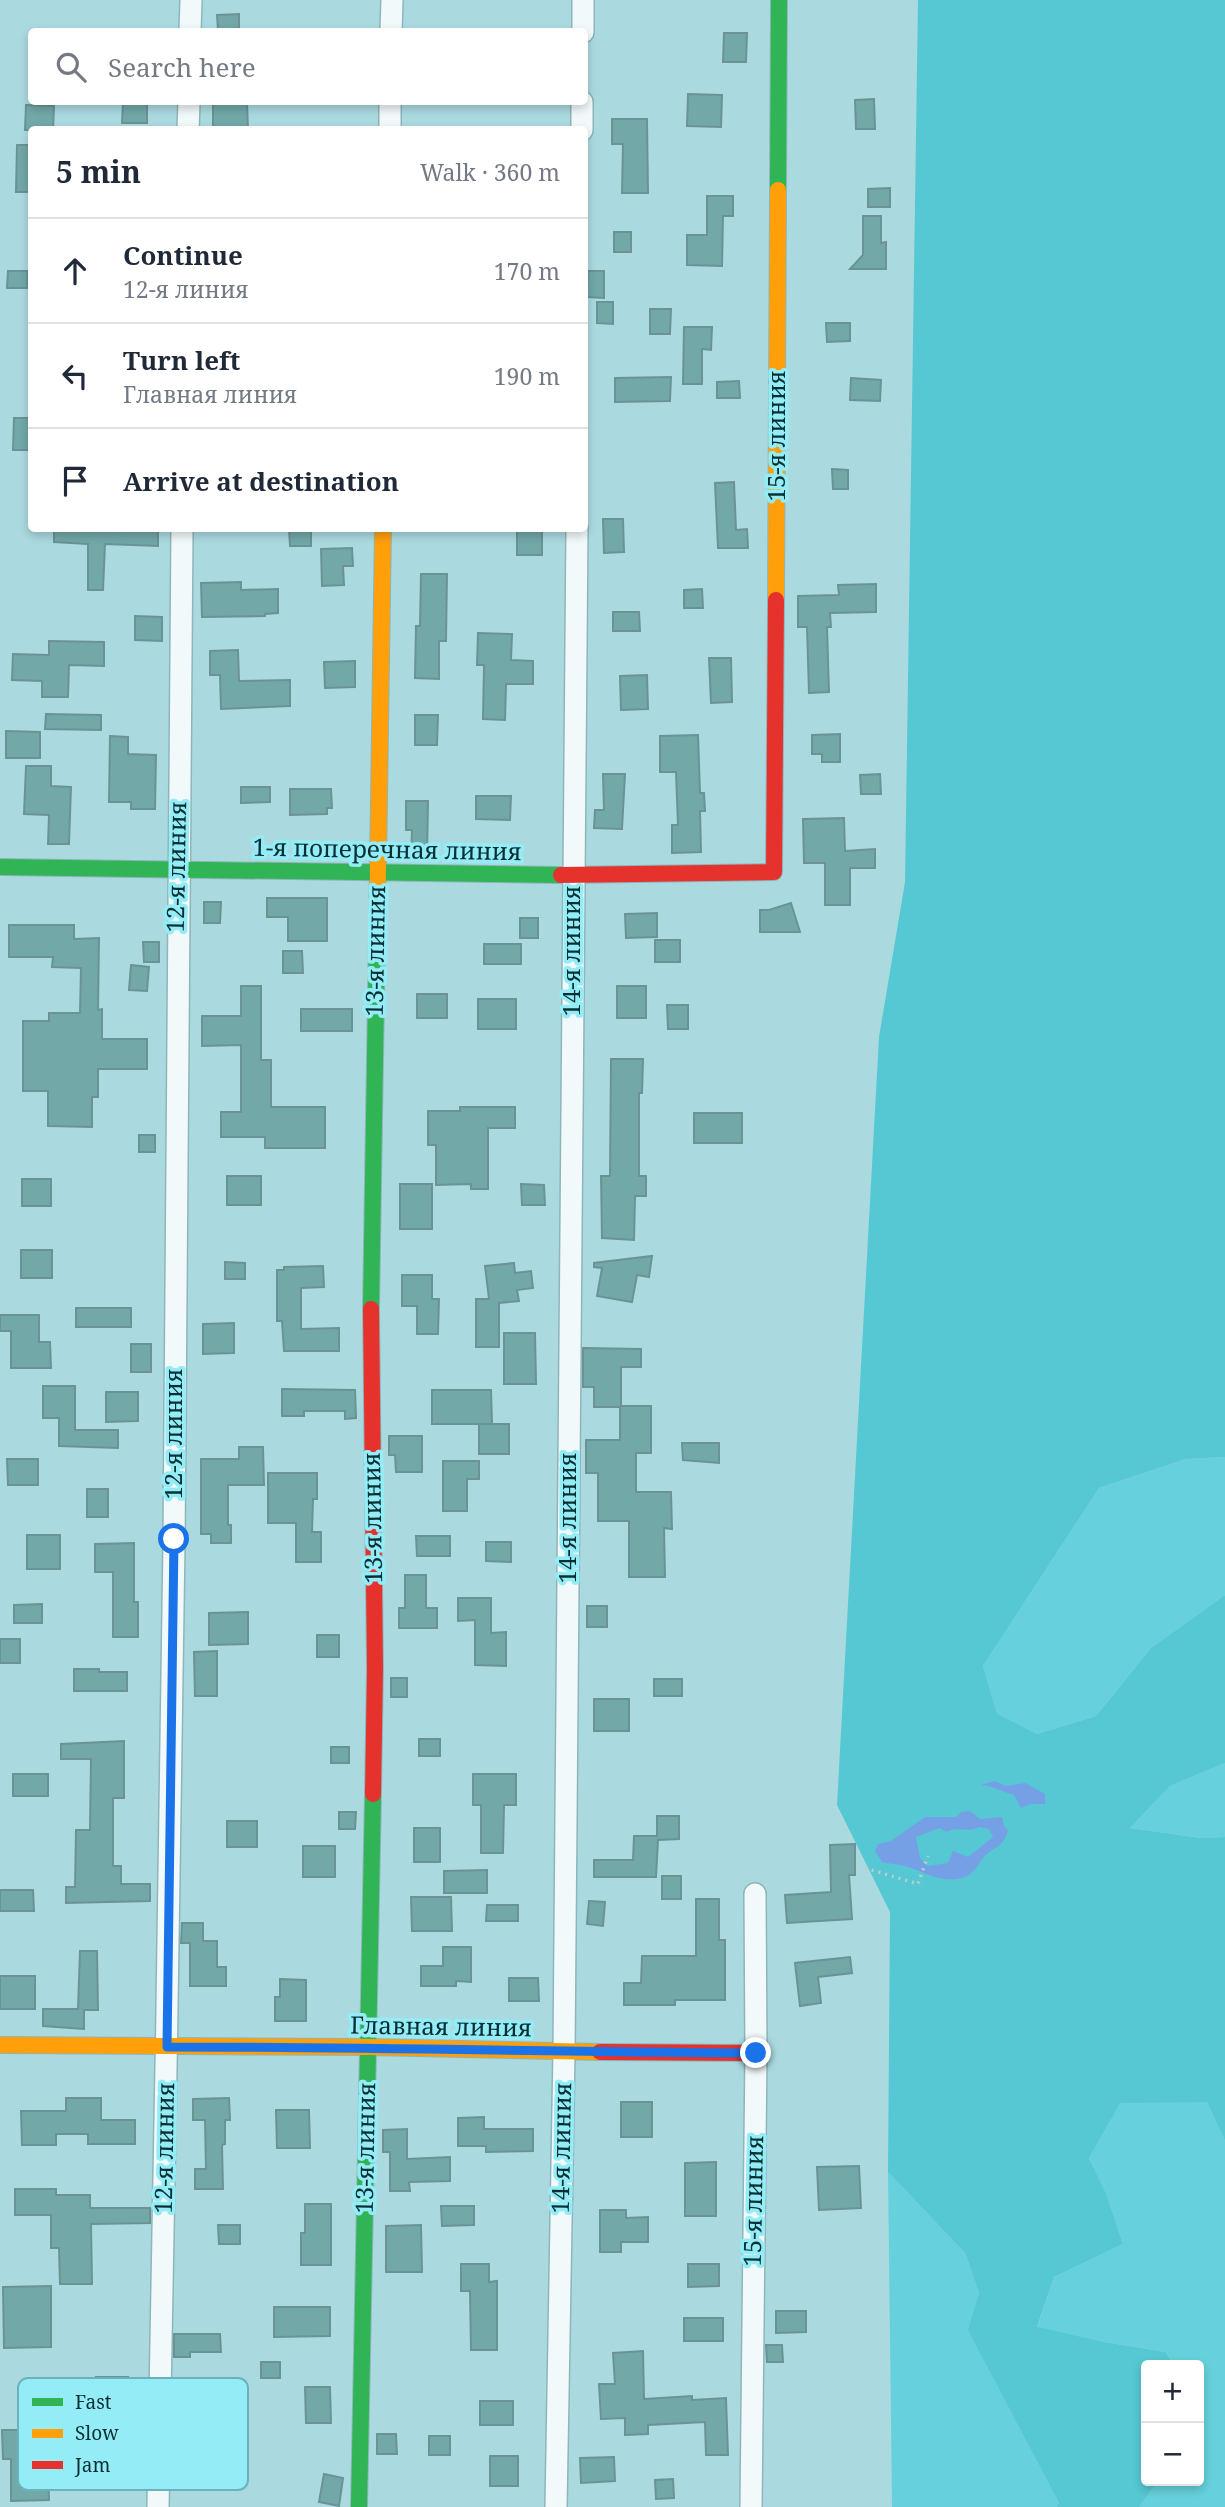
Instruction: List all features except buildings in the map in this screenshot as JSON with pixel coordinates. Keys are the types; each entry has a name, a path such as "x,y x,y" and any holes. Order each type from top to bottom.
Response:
{"street":[{"path":"190,28 191,0"},
{"path":"391,28 392,0"},
{"path":"583,0 583,28"},
{"name":"15-я линия","path":"774,872 779,0"},
{"path":"188,126 189,105"},
{"path":"390,105 390,126"},
{"path":"582,105 582,126"},
{"name":"12-я линия","path":"161,2378 174,1539 177,869 182,532"},
{"name":"13-я линия","path":"359,2507 375,1668 371,1320 383,532"},
{"name":"14-я линия","path":"556,2507 564,2052 577,532"},
{"name":"1-я поперечная линия","path":"0,867 377,874 774,872"},
{"name":"15-я линия","path":"751,2507 755,1894"},
{"name":"Главная линия","path":"0,2045 756,2053"}],"path":[{"path":"864,1868 918,1884 928,1856"}],"shaded area":[{"path":"918,0 1225,0 1225,1457 1186,1459 1099,1488 983,1666 997,1714 1037,1734 1096,1716 1151,1648 1225,1595 1225,1763 1170,1786 1130,1828 1201,1838 1225,1837 1225,2141 1207,2102 1120,2103 1089,2158 1106,2193 1123,2244 1054,2277 1037,2327 1166,2352 1170,2360 1141,2360 1141,2486 1154,2486 1139,2507 1056,2507 1059,2503 968,2330 979,2293 965,2253 888,2172 890,1912 837,1805 879,1037 905,882"},
{"path":"1225,1457 1225,1595 1151,1648 1096,1716 1037,1734 997,1715 983,1666 1099,1488 1186,1459"},
{"path":"1225,1763 1225,1837 1201,1838 1130,1828 1170,1786"},
{"path":"995,1781 1006,1786 1025,1783 1045,1794 1045,1804 1031,1804 1021,1808 1014,1795 981,1785"},
{"path":"970,1811 980,1819 1002,1817 1008,1830 1002,1842 982,1859 969,1875 952,1880 936,1877 905,1866 882,1862 875,1851 878,1844 891,1841 925,1817 956,1817 961,1812","holes":["979,1827 989,1829 993,1837 968,1857 953,1851 948,1863 927,1866 920,1858 916,1837 940,1828 946,1832"]},
{"path":"1120,2102 1207,2102 1225,2141 1225,2507 1139,2507 1154,2486 1204,2486 1204,2360 1170,2360 1166,2352 1037,2328 1054,2277 1123,2244 1106,2193 1089,2158"},
{"path":"888,2172 965,2253 979,2293 969,2330 1059,2503 1056,2507 892,2507"}],"traffic: fast":[{"path":"778,190 779,0"},
{"path":"0,867 561,875"},
{"path":"371,1309 377,933"},
{"path":"359,2507 373,1794"}],"traffic: slow":[{"path":"776,600 778,190"},
{"path":"377,933 383,532"},
{"path":"0,2045 367,2047 600,2052"}],"traffic: jam":[{"path":"561,875 774,872 776,600"},
{"path":"371,1309 375,1668 373,1794"},
{"path":"600,2052 756,2053"}],"route":[{"path":"174,1539 167,2047 756,2053"}]}
